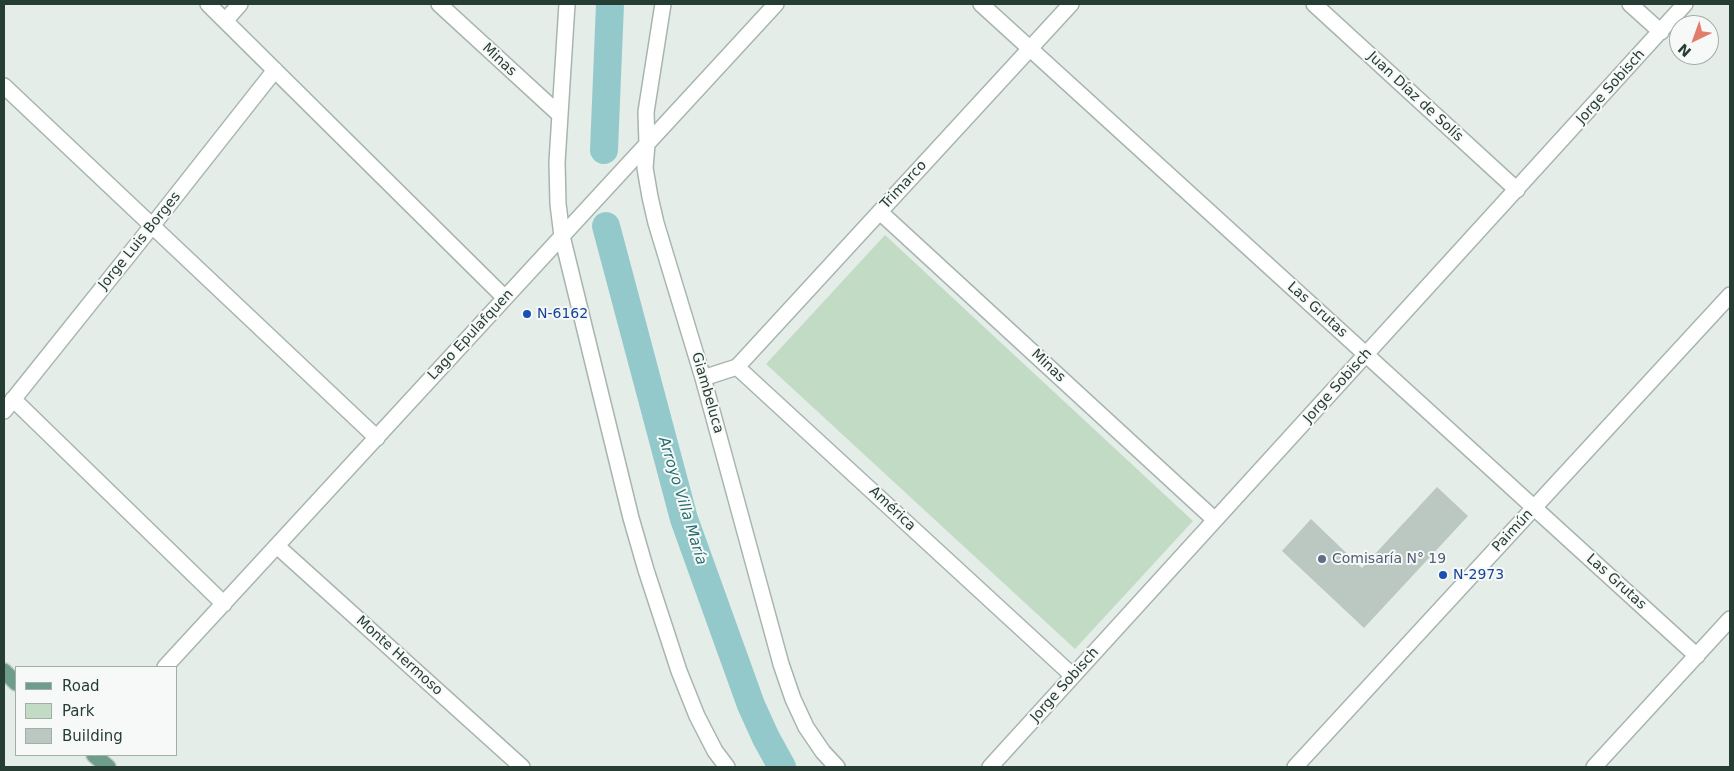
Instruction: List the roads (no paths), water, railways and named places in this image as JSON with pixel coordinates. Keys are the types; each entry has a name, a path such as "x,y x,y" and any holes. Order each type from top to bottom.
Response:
{"main road":[{"path":"4,671 15,682"},
{"path":"95,756 108,767"}],"street":[{"path":"208,4 505,298"},
{"path":"226,21 240,4"},
{"name":"Minas","path":"439,4 560,115"},
{"path":"567,4 557,162 558,204 562,236 631,518 646,570 679,671 697,716 715,751 727,767"},
{"name":"Giambeluca","path":"663,4 646,112 647,144 645,168 654,214 703,378 781,664 806,727 823,752 837,767"},
{"name":"Lago Epulafquen","path":"167,666 776,4"},
{"name":"Las Grutas","path":"981,4 1697,656"},
{"name":"Trimarco","path":"737,367 1071,4"},
{"name":"Juan Díaz de Solís","path":"1314,4 1517,190"},
{"path":"1630,4 1661,32"},
{"name":"Jorge Sobisch","path":"990,767 1685,4"},
{"name":"Jorge Luis Borges","path":"8,405 274,70"},
{"path":"4,86 376,438"},
{"name":"Minas","path":"880,212 1215,520"},
{"name":"Paimún","path":"1295,767 1730,295"},
{"path":"703,378 737,367"},
{"name":"América","path":"737,367 1073,676"},
{"path":"8,405 224,604"},
{"name":"Monte Hermoso","path":"277,546 522,767"},
{"path":"1594,767 1730,619"}],"waterway":[{"name":"Arroyo Villa María","path":"604,150 610,4"},
{"name":"Arroyo Villa María","path":"606,226 684,519 751,705 782,767"}],"place":[{"name":"N-6162","path":"527,314"},
{"name":"Comisaría N° 19","path":"1322,559"},
{"name":"N-2973","path":"1443,575"}]}
